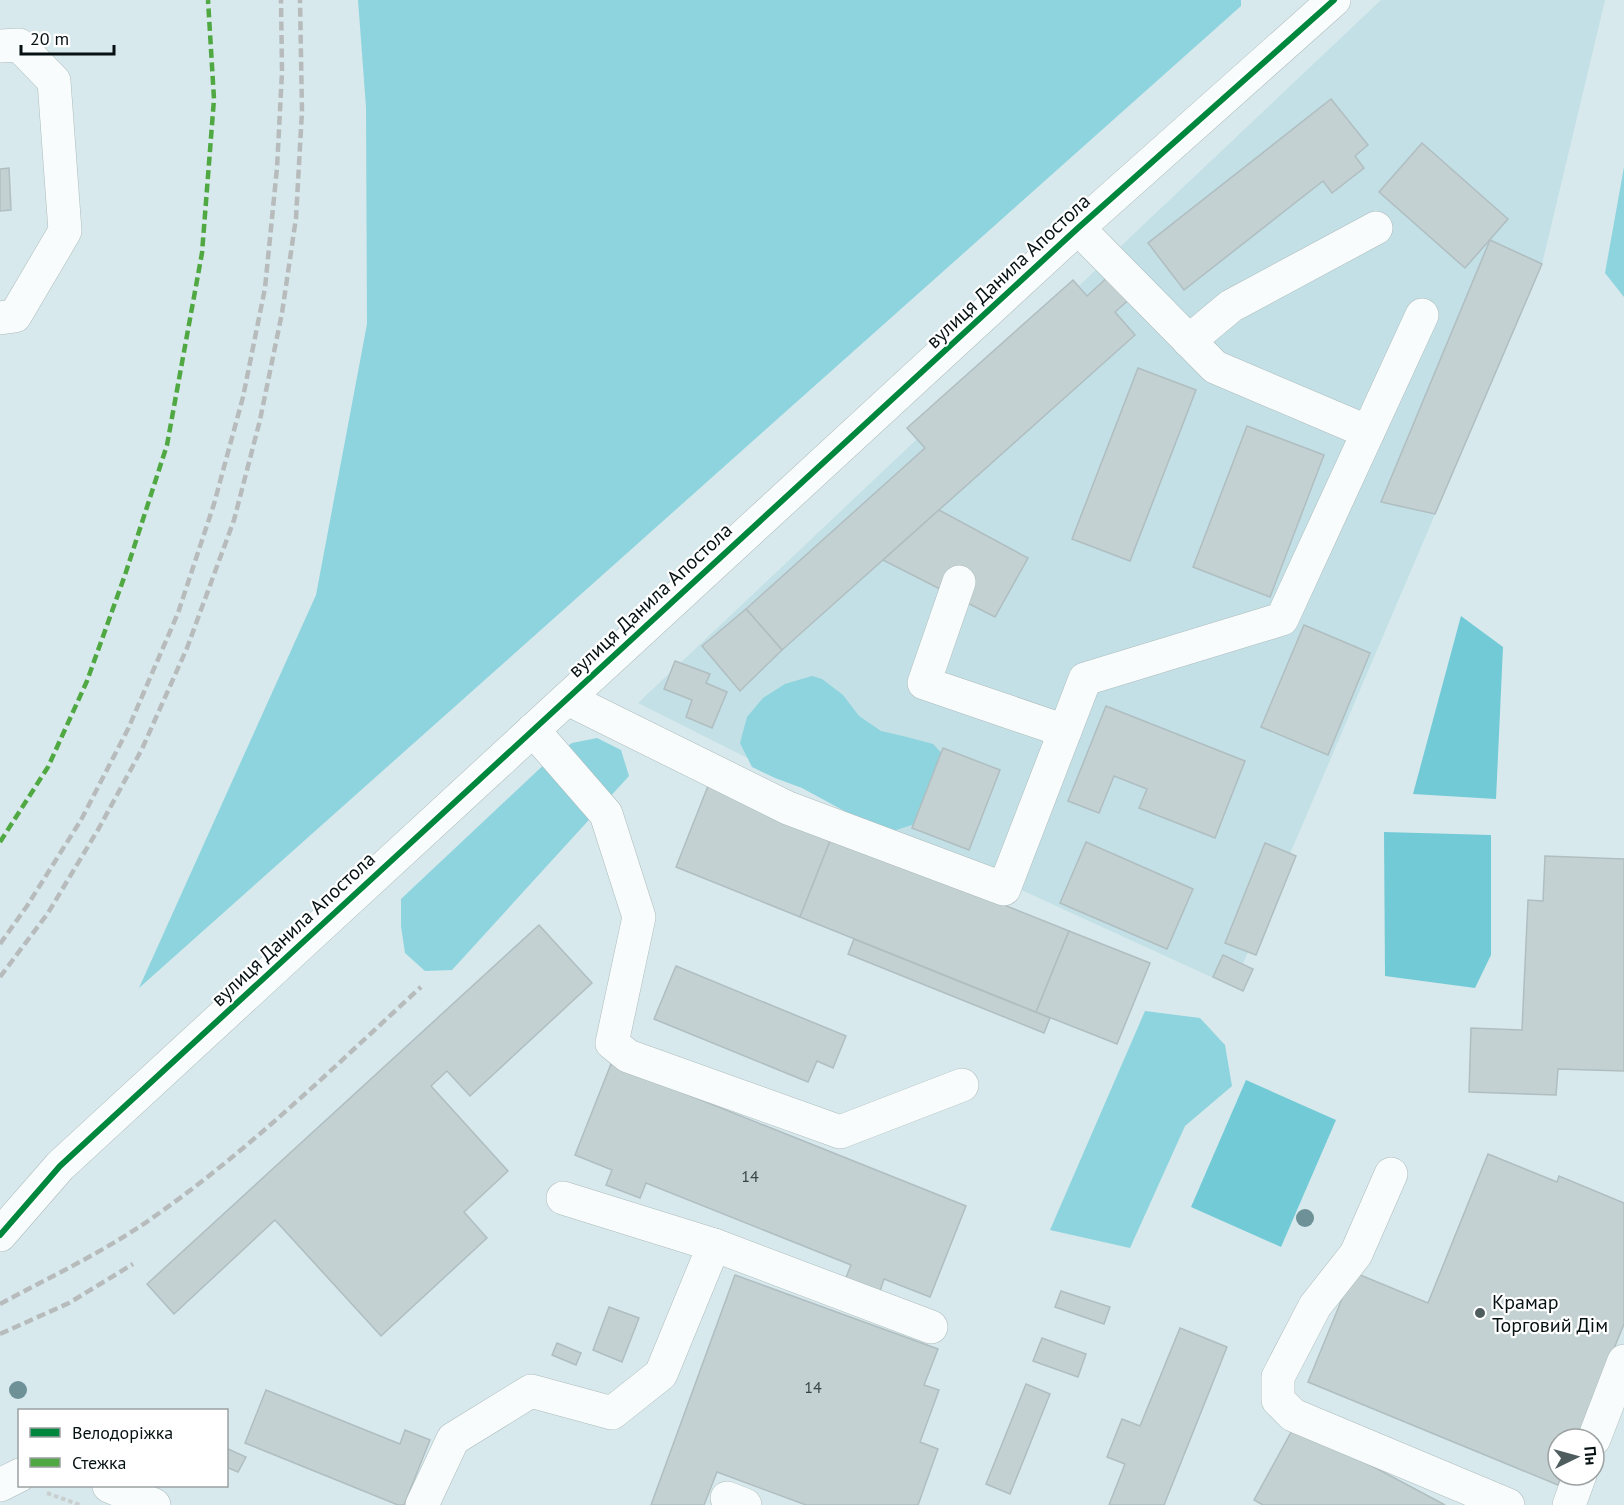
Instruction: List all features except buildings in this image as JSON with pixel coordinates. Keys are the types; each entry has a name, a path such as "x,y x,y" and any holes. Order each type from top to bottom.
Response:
{"street":[{"name":"вулиця Данила Апостола","path":"0,1235 60,1166 1078,228 1334,0"},
{"path":"0,46 19,45 54,81 65,231 15,316 0,318"},
{"path":"1078,228 1215,368 1368,432"},
{"path":"1189,341 1231,306 1376,228"},
{"path":"568,699 788,808 1004,888 1085,679 1282,619 1422,315"},
{"path":"959,582 924,683 1065,730"},
{"path":"533,730 606,814 639,917 612,1043 628,1056 840,1132 962,1085"},
{"path":"1391,1174 1356,1254 1315,1306 1278,1377 1278,1400 1293,1415 1508,1505"},
{"path":"563,1198 714,1245 931,1327"},
{"path":"422,1505 453,1439 531,1391 612,1413 661,1374 714,1245"},
{"path":"1599,1427 1624,1361"},
{"path":"0,1461 18,1462"},
{"path":"0,1485 18,1476"},
{"path":"114,1487 154,1505"},
{"path":"1569,1505 1576,1487"}],"shaded area":[{"path":"358,0 1241,0 1241,6 139,988 316,595 367,324 366,107"},
{"path":"1381,0 1605,0 1542,264 1233,987 893,831 638,703"},
{"path":"1624,167 1624,297 1605,273"},
{"path":"1461,616 1503,647 1496,799 1413,794"},
{"path":"812,676 822,679 843,695 859,716 881,731 933,744 952,764 918,823 893,831 848,813 802,788 752,767 740,743 747,717 763,698 785,684"},
{"path":"597,738 621,750 629,776 452,970 425,971 405,953 401,926 401,899 551,758 572,743"},
{"path":"1384,832 1491,835 1491,955 1475,988 1385,976"},
{"path":"1145,1011 1200,1018 1225,1045 1232,1086 1185,1126 1130,1248 1050,1230"},
{"path":"1246,1080 1336,1120 1281,1247 1191,1207"}],"railway":[{"path":"0,944 27,906 81,820 128,729 178,613 214,504 243,397 265,288 277,168 282,72 281,0"},
{"path":"0,977 48,913 99,828 142,749 187,648 234,520 260,420 282,313 296,218 302,111 300,0"},
{"path":"0,1304 123,1237 196,1186 295,1103 421,987"},
{"path":"0,1334 69,1303 133,1264"}],"marked path":[{"path":"0,842 48,767 87,681 125,575 167,445 202,253 214,99 208,0"}],"cycle path":[{"path":"0,1235 60,1166 1078,228 1334,0"}],"place":[{"name":"Крамар Торговий Дім","path":"1480,1313"}]}
